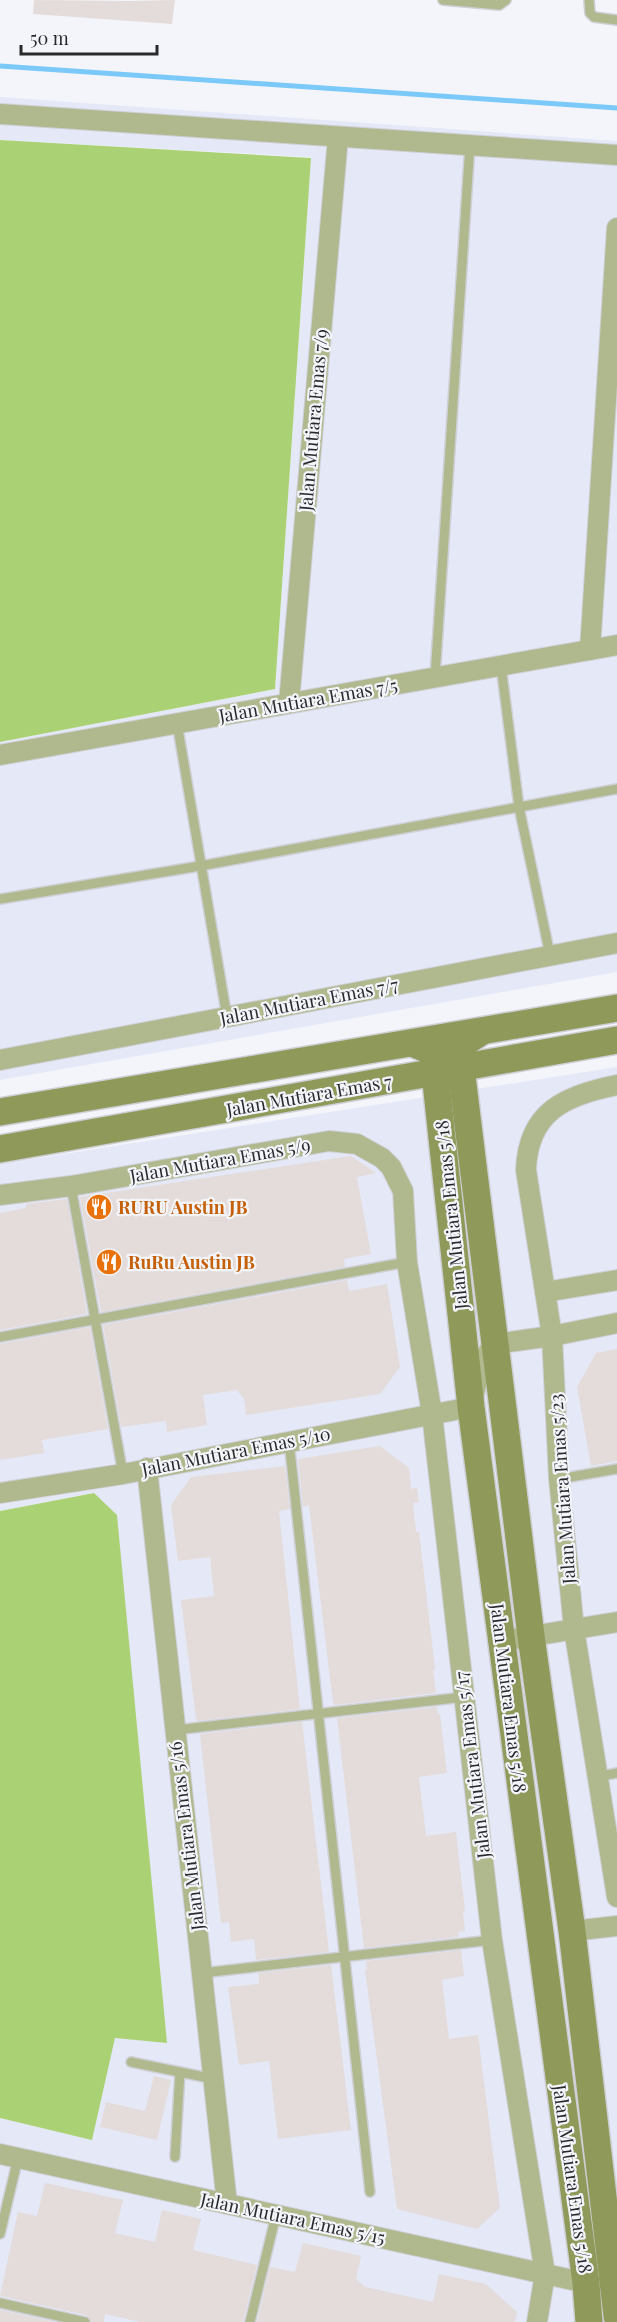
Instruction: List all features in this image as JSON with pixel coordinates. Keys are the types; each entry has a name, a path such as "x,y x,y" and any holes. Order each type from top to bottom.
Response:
{"street":[{"path":"0,114 617,155"},
{"name":"Jalan Mutiara Emas 7/9","path":"289,703 338,137"},
{"path":"590,650 617,228"},
{"name":"Jalan Mutiara Emas 7/5","path":"0,755 617,645"},
{"name":"Jalan Mutiara Emas 7/7","path":"0,1060 617,943"},
{"name":"Jalan Mutiara Emas 7","path":"0,1112 617,1008"},
{"path":"412,1043 447,1066 462,1043 481,1032"},
{"name":"Jalan Mutiara Emas 7","path":"0,1149 447,1066 617,1040"},
{"name":"Jalan Mutiara Emas 5/18","path":"447,1066 495,1344 531,1636 572,1931 617,2316"},
{"name":"Jalan Mutiara Emas 5/18","path":"447,1066 471,1407 586,2283 589,2322"},
{"name":"Jalan Mutiara Emas 5/23","path":"616,1090 570,1097 548,1113 534,1133 526,1170 552,1336 559,1479 574,1629 617,1897"},
{"name":"Jalan Mutiara Emas 5/9","path":"0,1195 71,1186 329,1141 345,1141 368,1148 391,1167 403,1191 405,1206"},
{"name":"Jalan Mutiara Emas 5/17","path":"405,1206 407,1262 432,1414 492,1940 545,2274 537,2322"},
{"path":"545,1292 617,1280"},
{"path":"471,1407 482,1360 495,1344 617,1323"},
{"name":"Jalan Mutiara Emas 5/10","path":"0,1493 123,1474 471,1407"},
{"name":"Jalan Mutiara Emas 5/16","path":"147,1468 227,2204"},
{"path":"502,1641 617,1622"},
{"path":"572,1931 617,1926"},
{"name":"Jalan Mutiara Emas 5/15","path":"9,2156 586,2283"}],"lane":[{"path":"443,0 499,5 506,0"},
{"path":"589,0 590,13 594,17 617,20"},
{"path":"435,677 470,144"},
{"path":"501,666 519,807 550,955"},
{"path":"177,723 227,1017"},
{"path":"0,899 200,866 617,789"},
{"path":"71,1186 123,1474"},
{"path":"0,1337 407,1262"},
{"path":"289,1441 370,2192"},
{"path":"559,1479 617,1469"},
{"path":"174,1730 464,1697"},
{"path":"597,1777 617,1773"},
{"path":"202,1973 492,1940"},
{"path":"130,2062 214,2079"},
{"path":"175,2157 180,2072"},
{"path":"0,2234 9,2156"},
{"path":"250,2322 276,2215"},
{"path":"0,2303 85,2322"}],"shaded area":[{"path":"0,97 617,141 617,972 0,1080 0,742 275,689 311,157 0,140"},
{"path":"617,1067 617,2322 0,2322 0,2118 92,2139 115,2037 166,2043 93,1493 0,1511 0,1164"}],"green space":[{"path":"0,140 311,158 275,689 0,742"},
{"path":"94,1493 117,1515 167,2043 115,2038 92,2140 0,2118 0,1511"}],"building":[{"path":"34,0 175,0 172,24 33,14"},
{"path":"351,1156 376,1173 357,1177 371,1254 344,1259 345,1267 101,1312 80,1197"},
{"path":"67,1199 87,1314 0,1330 0,1213 26,1208 26,1204"},
{"path":"347,1280 349,1291 387,1284 400,1367 380,1394 246,1415 244,1399 237,1390 203,1395 207,1425 167,1432 166,1421 121,1427 103,1325"},
{"path":"90,1327 108,1429 42,1440 44,1453 0,1460 0,1344"},
{"path":"617,1349 617,1461 591,1466 577,1387 596,1353"},
{"path":"380,1446 409,1468 411,1489 417,1488 419,1502 413,1503 416,1532 419,1531 436,1693 335,1705 309,1505 303,1507 298,1459"},
{"path":"285,1466 290,1509 279,1511 300,1709 198,1721 181,1600 214,1596 210,1557 178,1561 171,1505 191,1477"},
{"path":"437,1707 438,1714 440,1714 447,1773 419,1777 426,1836 456,1832 465,1911 463,1912 465,1931 458,1932 459,1937 364,1948 337,1718"},
{"path":"302,1722 329,1952 256,1960 254,1939 231,1942 229,1922 221,1923 200,1734"},
{"path":"461,1950 464,1976 442,1980 449,2039 478,2035 500,2208 477,2229 397,2209 365,1970 367,1970 366,1961"},
{"path":"331,1965 351,2130 278,2139 269,2061 239,2065 228,1987 259,1984 258,1973"},
{"path":"154,2076 171,2080 157,2140 100,2127 106,2102 145,2111"},
{"path":"45,2183 123,2200 115,2233 155,2242 162,2210 201,2219 193,2250 257,2265 243,2322 140,2322 105,2314 104,2322 92,2322 86,2315 0,2296 18,2212 37,2216"},
{"path":"303,2243 361,2256 356,2279 365,2287 433,2302 439,2274 486,2284 517,2312 515,2322 257,2322 270,2267 295,2272"},
{"path":"0,2310 54,2322 0,2322"}],"waterway":[{"path":"0,66 617,108"}],"place":[{"name":"RURU Austin JB","path":"99,1207"},
{"name":"RuRu Austin JB","path":"109,1262"}]}
